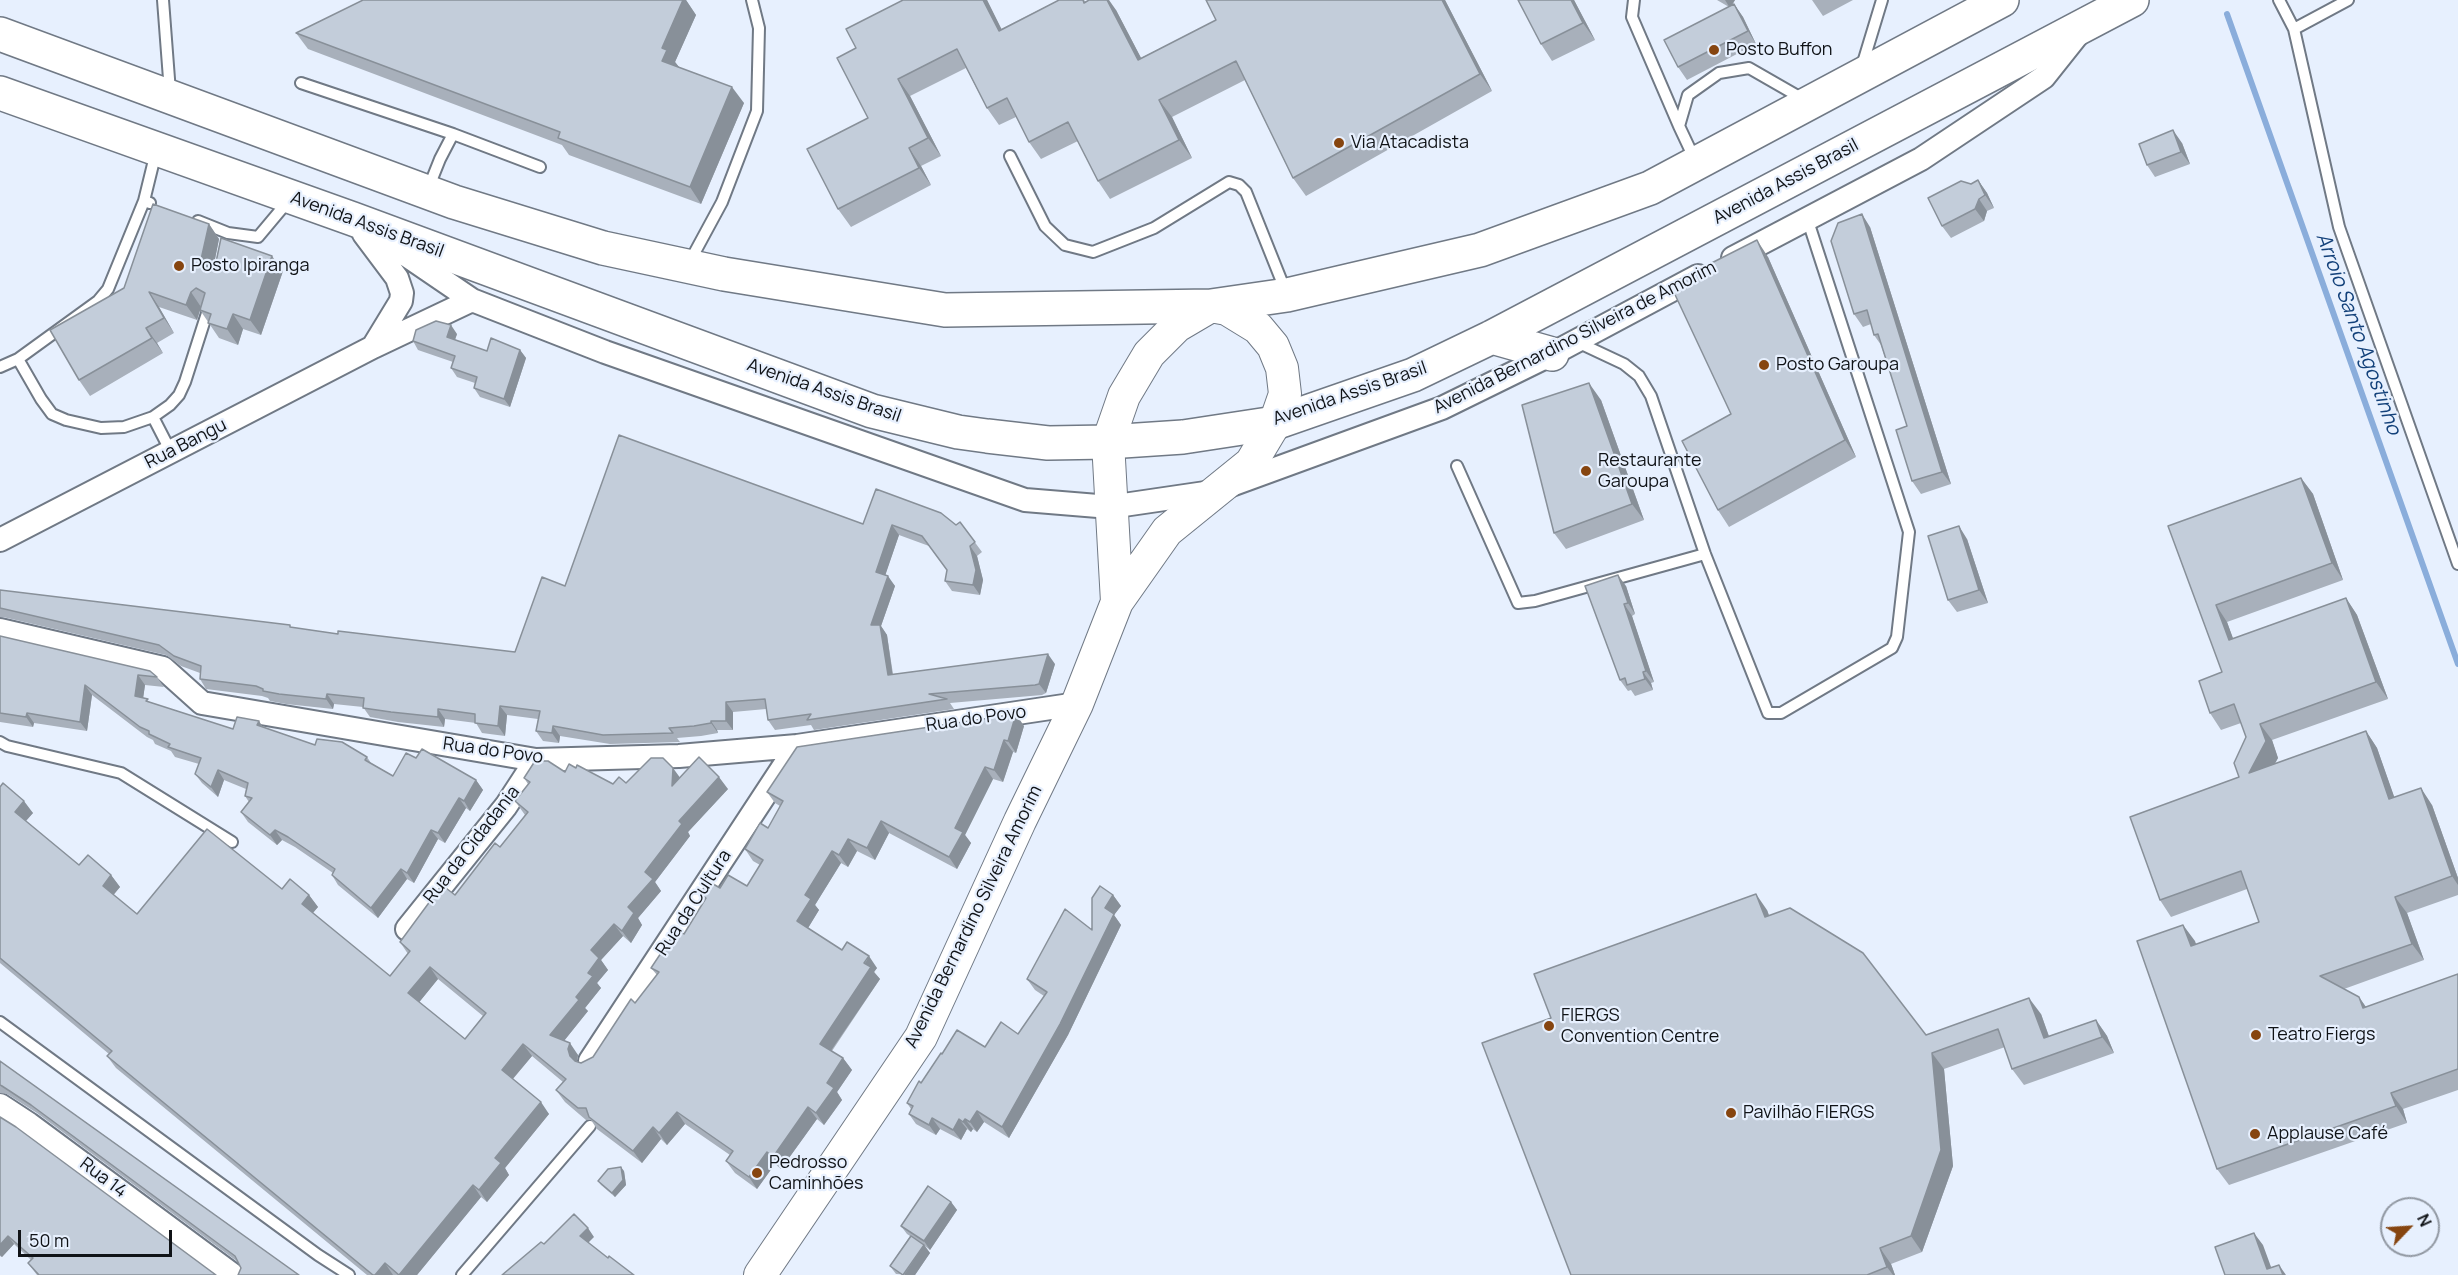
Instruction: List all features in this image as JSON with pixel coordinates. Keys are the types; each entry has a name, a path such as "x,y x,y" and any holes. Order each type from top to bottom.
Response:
{"main road":[{"path":"0,34 427,192 603,248 687,266 945,310 1211,306 1287,295 1480,250 1650,188 2002,0"},
{"name":"Avenida Assis Brasil","path":"0,93 353,219 872,411 958,432 987,436 1048,443 1108,442 1183,438 1275,423 1413,375 1492,337 2132,0"},
{"name":"Avenida Bernardino Silveira Amorim","path":"760,1275 921,1037 1020,821 1077,704 1117,602 1167,531 1212,492 1251,463 1275,423 1285,394 1282,368 1273,346 1258,328 1227,309 1211,306 1177,326 1149,354 1124,396 1108,442 1117,602"},
{"path":"1492,337 1563,348"}],"street":[{"name":"Avenida Bernardino Silveira de Amorim","path":"353,219 472,300 605,352 1025,500 1110,507 1212,492 1442,408 1563,348 1920,159 2044,77 2087,23"},
{"path":"353,219 397,278 402,293 401,301 373,347"},
{"name":"Rua Bangu","path":"0,540 373,347 472,300"},
{"name":"Rua do Povo","path":"0,630 163,668 202,704 536,760 679,756 797,746 1077,704"},
{"name":"Rua da Cultura","path":"590,1060 797,746"},
{"name":"Rua da Cidadania","path":"407,929 506,806 536,760"},
{"name":"Rua 14","path":"0,1105 233,1275"}],"lane":[{"path":"163,0 170,96"},
{"path":"687,266 722,202 757,111 759,28 752,0"},
{"path":"1634,0 1632,17 1696,163"},
{"path":"2279,0 2294,29 2339,227 2458,564"},
{"path":"2294,29 2348,0"},
{"path":"1859,76 1880,1"},
{"path":"1679,126 1688,95 1719,73 1749,68 1809,103"},
{"path":"301,83 453,134 540,167"},
{"path":"427,192 453,134"},
{"path":"0,367 18,359 98,301 108,289 144,201 157,149"},
{"path":"1010,156 1044,226 1065,245 1093,252 1154,228 1229,182 1239,184 1245,192 1287,295"},
{"path":"186,217 228,233 258,237 291,197"},
{"path":"144,201 165,209"},
{"path":"1563,348 1624,364 1639,376 1651,396 1705,554 1767,713 1780,712 1882,656 1892,648 1898,637 1909,532 1807,218"},
{"path":"226,245 228,233"},
{"path":"18,359 52,414 66,420 101,428 124,427 153,417 170,405 179,395 208,310"},
{"path":"153,417 171,452"},
{"path":"1458,466 1518,603 1535,601 1705,554"},
{"path":"0,742 7,746 121,773 232,842"},
{"path":"0,1022 349,1275"},
{"path":"462,1275 590,1126"}],"building":[{"path":"363,0 683,0 662,48 667,50 662,61 732,87 690,187 558,138 560,132 296,33"},
{"path":"903,0 983,0 999,31 1059,0 1083,0 1084,3 1089,0 1107,0 1138,60 1216,20 1206,0 1442,0 1480,74 1293,178 1236,61 1159,100 1179,140 1098,181 1068,122 1029,142 1007,98 987,108 957,49 898,79 928,138 909,148 919,168 838,209 807,149 868,118 837,58 856,48 846,29"},
{"path":"1518,0 1571,0 1583,23 1541,44"},
{"path":"1734,4 1748,31 1678,67 1664,40"},
{"path":"2173,130 2181,152 2147,165 2139,144"},
{"path":"1978,180 1985,195 1979,199 1975,209 1942,226 1928,198 1961,181 1971,184"},
{"path":"153,204 209,224 200,264 205,272 210,272 215,267 221,238 272,256 250,320 233,314 227,329 208,323 211,314 200,310 205,293 196,288 191,292 186,305 149,292 164,318 146,328 152,338 79,380 50,330 124,288"},
{"path":"1862,214 1942,472 1912,481 1896,430 1907,426 1878,334 1874,335 1867,310 1854,314 1831,241 1838,223"},
{"name":"Posto Garoupa","path":"1757,240 1845,440 1718,510 1682,441 1731,414 1670,284"},
{"path":"436,321 451,325 447,337 487,351 491,338 520,350 504,399 474,388 477,377 451,368 455,356 413,341 416,330"},
{"name":"Restaurante Garoupa","path":"1589,383 1632,504 1554,533 1522,405"},
{"path":"619,435 863,524 876,489 941,513 956,525 960,522 975,542 970,546 976,570 973,585 945,581 947,570 922,536 892,525 876,572 888,576 871,625 880,625 888,675 1048,654 1039,684 929,694 947,699 807,720 811,714 768,720 765,699 726,702 726,721 711,721 711,723 694,726 669,728 673,733 603,735 553,726 552,733 536,731 540,711 500,706 498,726 475,723 475,714 438,709 438,717 391,712 363,708 364,698 327,694 326,699 279,694 263,691 256,686 200,679 201,666 174,656 159,645 0,608 0,590 290,625 290,627 338,634 338,631 515,652 542,577 565,586"},
{"path":"2301,478 2332,563 2216,605 2229,640 2346,598 2376,682 2260,724 2266,741 2249,773 2366,731 2389,799 2421,788 2452,876 2395,897 2412,944 2320,976 2359,997 2363,1008 2458,974 2458,1069 2391,1093 2396,1106 2217,1169 2137,941 2183,925 2191,946 2259,922 2241,871 2160,900 2130,817 2239,777 2234,763 2246,737 2234,704 2210,713 2199,681 2222,672 2168,526"},
{"path":"1959,526 1979,590 1948,600 1928,536"},
{"path":"1618,575 1628,603 1624,604 1646,671 1643,672 1645,679 1627,685 1625,678 1620,680 1585,586"},
{"path":"0,636 150,671 157,677 138,675 135,696 233,729 237,717 259,721 257,725 315,745 317,739 342,742 367,757 365,760 393,776 406,753 416,758 422,749 476,780 464,801 459,798 438,833 431,830 407,873 401,869 371,908 332,875 335,869 275,830 270,835 241,812 252,798 245,796 248,783 218,770 211,787 195,774 201,758 168,747 170,744 149,734 149,731 140,727 85,685 80,722 27,713 26,717 0,713"},
{"path":"1016,714 1008,741 1004,740 994,770 985,767 955,828 963,832 949,857 881,821 867,848 848,839 839,855 832,851 805,895 811,899 797,921 842,950 847,942 869,956 864,963 871,967 820,1044 843,1058 827,1083 834,1088 816,1113 808,1107 773,1157 767,1152 749,1177 726,1161 733,1151 677,1112 659,1133 653,1127 633,1151 589,1117 586,1108 578,1108 556,1090 566,1079 523,1044 502,1070 541,1102 495,1158 501,1163 479,1190 473,1185 399,1275 385,1263 373,1275 107,1056 112,1051 0,958 0,787 3,783 24,801 15,812 79,865 88,855 111,875 103,886 137,914 207,829 282,889 290,879 309,895 302,904 390,976 410,951 400,942 442,885 455,895 495,843 500,847 528,812 515,801 530,782 524,778 535,761 548,761 565,772 569,764 576,768 577,765 613,784 619,777 626,783 651,758 663,758 673,768 672,786 699,757 719,777 679,821 682,824 645,872 653,879 628,907 634,913 622,931 614,924 591,950 599,958 588,973 593,976 576,997 579,1000 550,1035 570,1043 568,1049 570,1056 581,1063 593,1057 631,999 635,1003 659,972 651,968 677,929 684,934 706,898 700,894 708,881 720,888 728,875 747,886 763,860 745,849 760,823 768,828 783,801 767,792 797,747","holes":["430,967 486,1013 465,1039 408,993"]},
{"path":"1100,886 1113,895 1105,908 1114,914 1060,1024 1002,1127 977,1111 970,1122 965,1119 963,1122 959,1119 953,1130 932,1118 929,1125 909,1114 913,1106 907,1103 919,1081 921,1083 957,1030 985,1047 1001,1022 1018,1034 1047,992 1027,979 1065,909 1092,930 1092,898"},
{"name":"Pavilhão FIERGS","path":"1756,894 1765,917 1790,908 1863,953 1926,1035 2029,998 2044,1038 2096,1020 2102,1037 2012,1069 1998,1029 1932,1053 1941,1150 1911,1236 1880,1248 1887,1267 1867,1275 1571,1275 1482,1043 1551,1018 1534,974"},
{"path":"0,1061 299,1275 238,1275 241,1268 235,1256 31,1105 0,1085"},
{"path":"0,1117 216,1275 39,1275 28,1263 33,1258 8,1236 0,1245"},
{"path":"621,1167 623,1180 612,1193 598,1181 608,1169"},
{"path":"928,1186 951,1202 924,1241 901,1226"},
{"path":"574,1214 588,1228 580,1236 634,1275 502,1275 541,1242 544,1244"},
{"path":"2254,1233 2267,1269 2279,1265 2283,1275 2225,1275 2215,1247"},
{"path":"911,1236 924,1245 903,1275 890,1266"}],"waterway":[{"name":"Arroio Santo Agostinho","path":"2227,14 2458,664"}],"place":[{"name":"Posto Buffon","path":"1714,50"},
{"name":"Via Atacadista","path":"1339,143"},
{"name":"Posto Ipiranga","path":"179,266"},
{"name":"Posto Garoupa","path":"1764,365"},
{"name":"Restaurante Garoupa","path":"1586,471"},
{"name":"FIERGS Convention Centre","path":"1549,1026"},
{"name":"Teatro Fiergs","path":"2256,1035"},
{"name":"Pavilhão FIERGS","path":"1731,1113"},
{"name":"Applause Café","path":"2255,1134"},
{"name":"Pedrosso Caminhões","path":"757,1173"}]}
